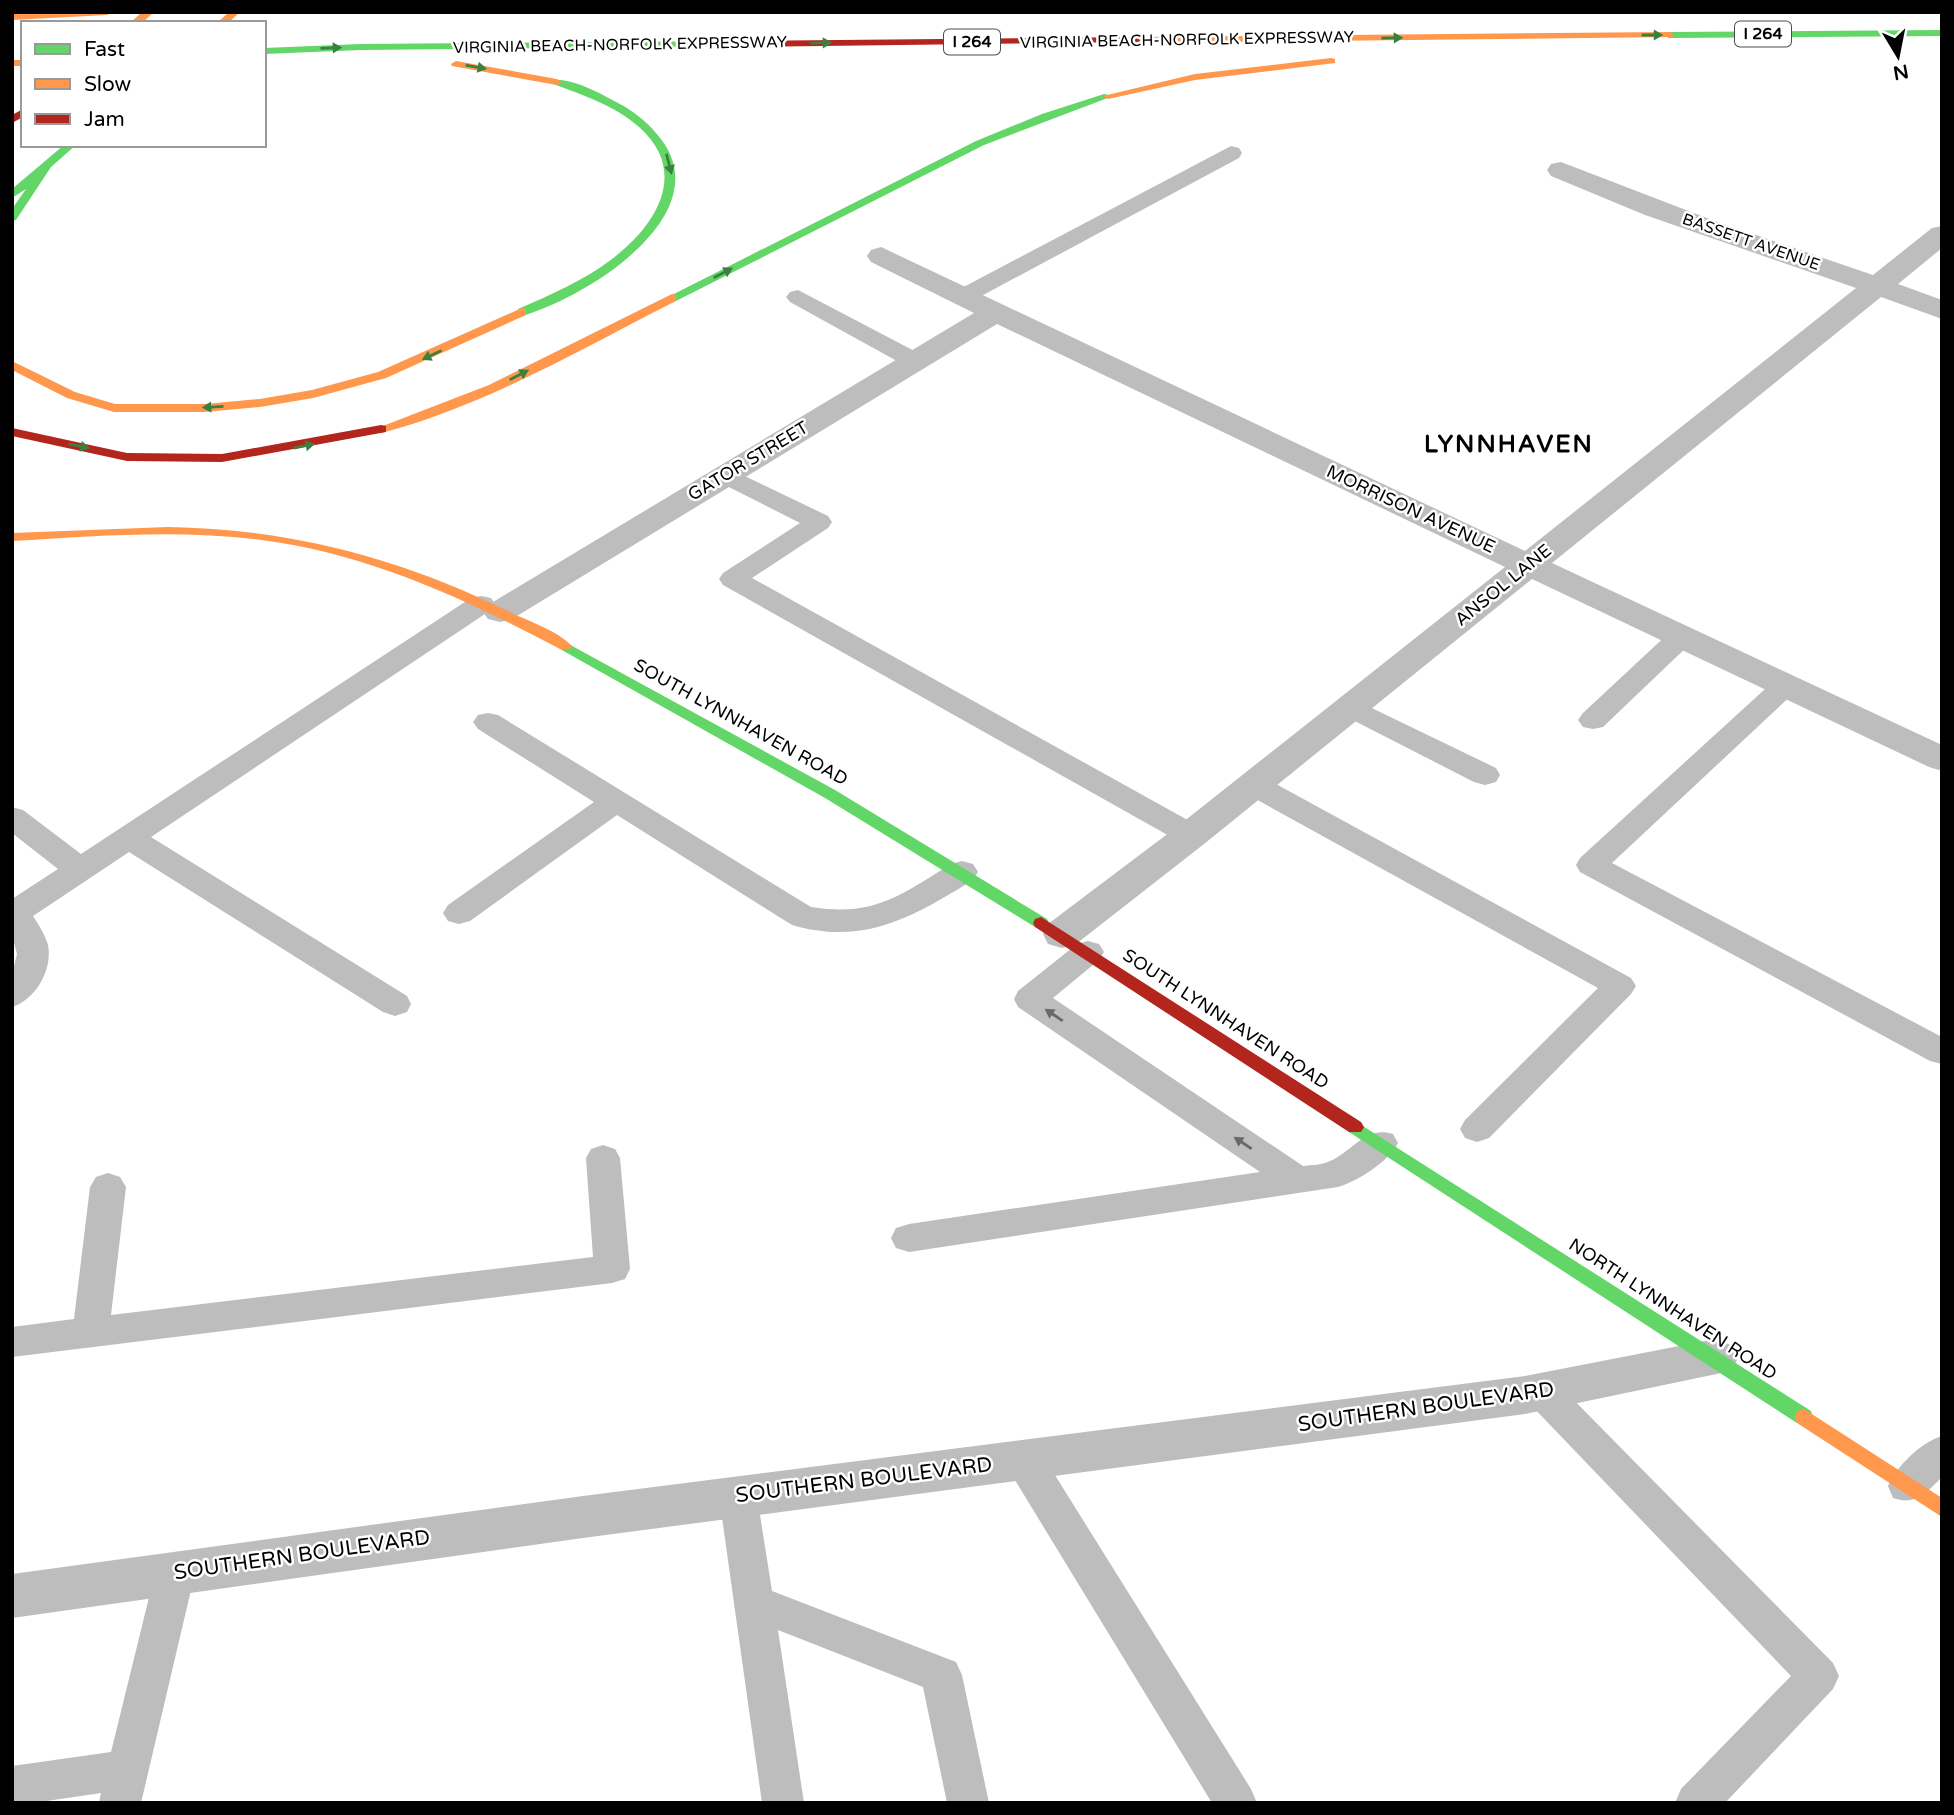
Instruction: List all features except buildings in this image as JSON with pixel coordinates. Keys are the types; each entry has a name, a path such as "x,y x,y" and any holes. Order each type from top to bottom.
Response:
{"main road":[{"path":"20,16 107,12"},
{"name":"VIRGINIA BEACH-NORFOLK EXPRESSWAY","path":"266,51 361,47 1942,33"},
{"path":"1396,54 1584,36"},
{"path":"12,365 54,390 111,408 177,409 244,405 319,394 367,381 416,363 572,289 620,259 648,234 664,208 673,185 672,163 662,142 648,127 619,107 553,81 361,47"},
{"path":"12,432 127,457 222,458 293,448 388,428 477,396 980,143 1044,116 1114,94 1193,77 1343,59"},
{"path":"12,195 69,147"},
{"path":"12,218 48,164"},
{"name":"SOUTH LYNNHAVEN ROAD","path":"12,537 122,531 214,532 302,542 344,552 423,579 491,608 845,802 1075,943 1381,1143"},
{"name":"NORTH LYNNHAVEN ROAD","path":"1381,1143 1714,1357 1942,1509"}],"street":[{"name":"BASSETT AVENUE","path":"1561,170 1627,200 1877,285 1942,310"},
{"name":"ANSOL LANE","path":"1075,943 1191,835 1942,234"},
{"name":"MORRISON AVENUE","path":"881,257 1186,404 1942,759"},
{"name":"GATOR STREET","path":"491,608 726,475 996,312"},
{"name":"SOUTHERN BOULEVARD","path":"12,1596 738,1496 1542,1392 1714,1357"}],"lane":[{"path":"964,296 1231,153"},
{"path":"798,297 915,361"},
{"path":"726,475 819,522 733,579 1191,835"},
{"path":"12,995 30,970 34,948 28,929 13,914 128,837 491,608"},
{"path":"1594,720 1682,636"},
{"path":"1786,684 1591,865 1942,1052"},
{"path":"1351,707 1485,775"},
{"path":"488,722 803,917 830,922 865,921 897,912 961,873"},
{"path":"1254,785 1620,986 1477,1129"},
{"path":"458,914 617,801"},
{"path":"12,817 80,870"},
{"path":"128,837 395,1004"},
{"path":"1075,943 1030,999 1299,1181"},
{"path":"909,1238 1338,1174 1381,1143"},
{"path":"12,1342 612,1269 603,1158"},
{"path":"91,1332 108,1188"},
{"path":"1542,1392 1818,1676 1696,1803"},
{"path":"1907,1486 1942,1452"},
{"path":"1024,1460 1236,1803"},
{"path":"738,1496 783,1803"},
{"path":"12,1786 123,1786 175,1573"},
{"path":"754,1602 941,1675 968,1803"}],"traffic: fast":[{"path":"1669,35 1942,33"},
{"path":"266,51 361,47 744,44"},
{"path":"522,312 578,285 617,261 657,221 670,194 671,168 661,145 643,125 619,107 557,82"},
{"path":"672,298 980,143 1046,116 1108,96"},
{"path":"12,195 69,147"},
{"path":"12,218 48,164"},
{"path":"565,646 830,794 1041,923"},
{"path":"1355,1127 1804,1417"}],"traffic: slow":[{"path":"12,17 107,12"},
{"path":"138,21 149,12"},
{"path":"224,21 235,12"},
{"path":"1135,40 1669,35"},
{"path":"1108,96 1195,77 1331,61"},
{"path":"12,63 21,63"},
{"path":"456,64 557,82"},
{"path":"381,429 457,403 493,387 672,298"},
{"path":"12,365 71,395 114,408 205,408 260,403 313,394 382,375 522,312"},
{"path":"12,537 200,531 262,536 302,543 341,552 418,577 493,609 565,646"},
{"path":"1804,1417 1942,1509"}],"traffic: jam":[{"path":"744,44 1135,40"},
{"path":"12,120 21,113"},
{"path":"12,432 127,457 222,458 381,429"},
{"path":"1041,923 1355,1127"}],"district":[{"name":"LYNNHAVEN","path":"1509,444"}]}
